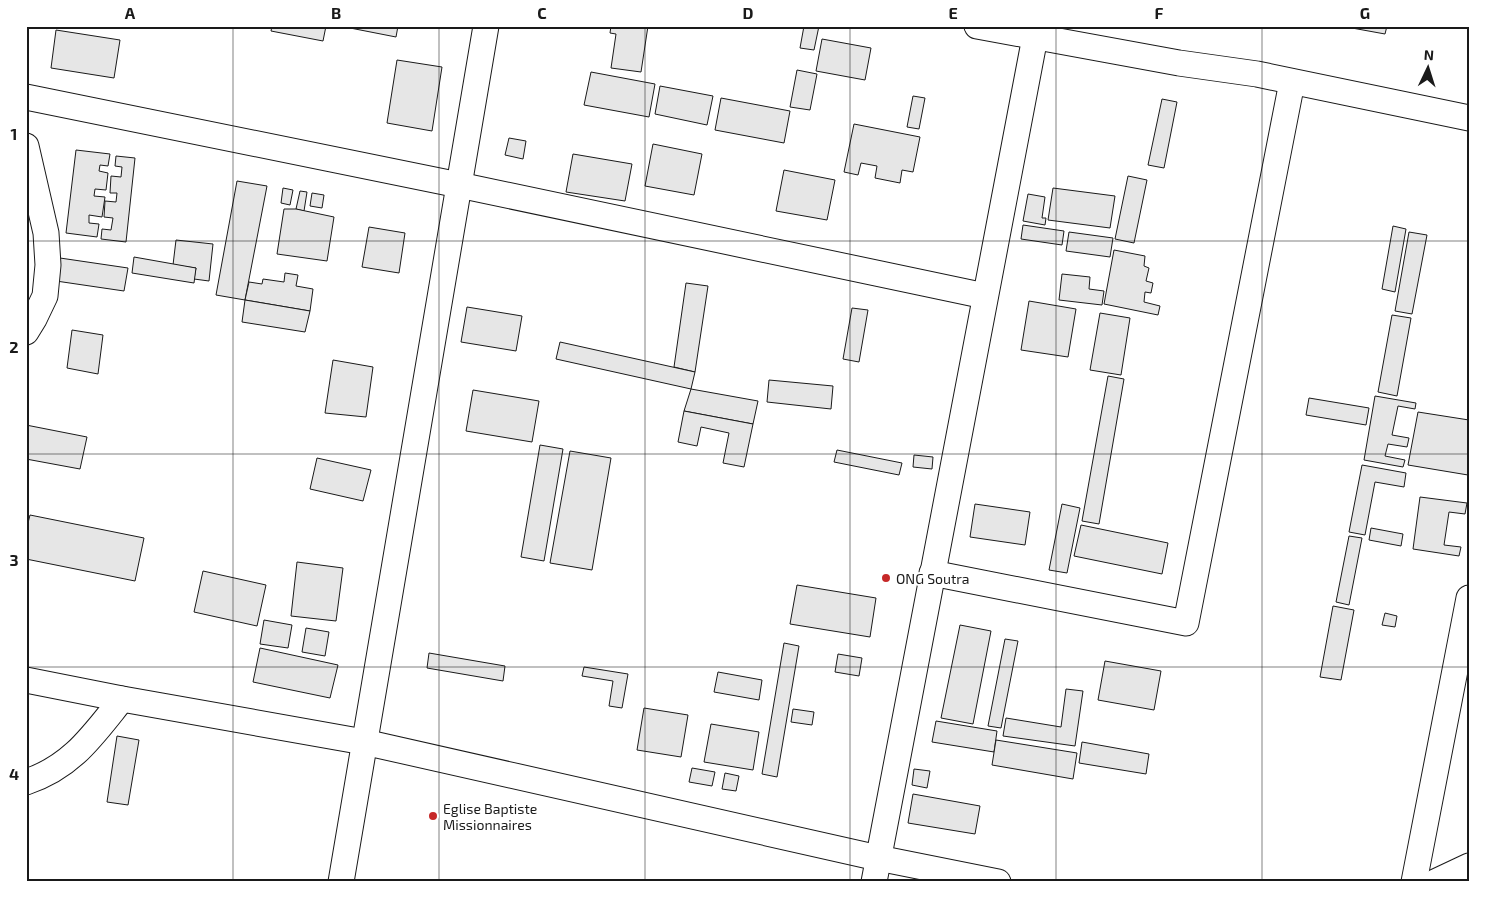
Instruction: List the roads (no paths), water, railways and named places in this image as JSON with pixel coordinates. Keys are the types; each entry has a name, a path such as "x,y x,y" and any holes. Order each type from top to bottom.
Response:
{"street":[{"path":"341,882 486,26"},
{"path":"988,27 1292,82 1469,118"},
{"path":"874,882 1035,37"},
{"path":"932,574 1186,624 1292,82"},
{"path":"26,97 459,185 985,296"},
{"path":"26,146 46,233 48,265 44,296 26,332"},
{"path":"1414,882 1469,598"},
{"path":"26,680 364,742 878,858 998,882"},
{"path":"26,782 43,776 68,761 92,737 122,699"},
{"path":"1435,882 1469,866"}],"place":[{"name":"ONG Soutra","path":"886,578"},
{"name":"Eglise Baptiste Missionnaires","path":"433,816"}]}
